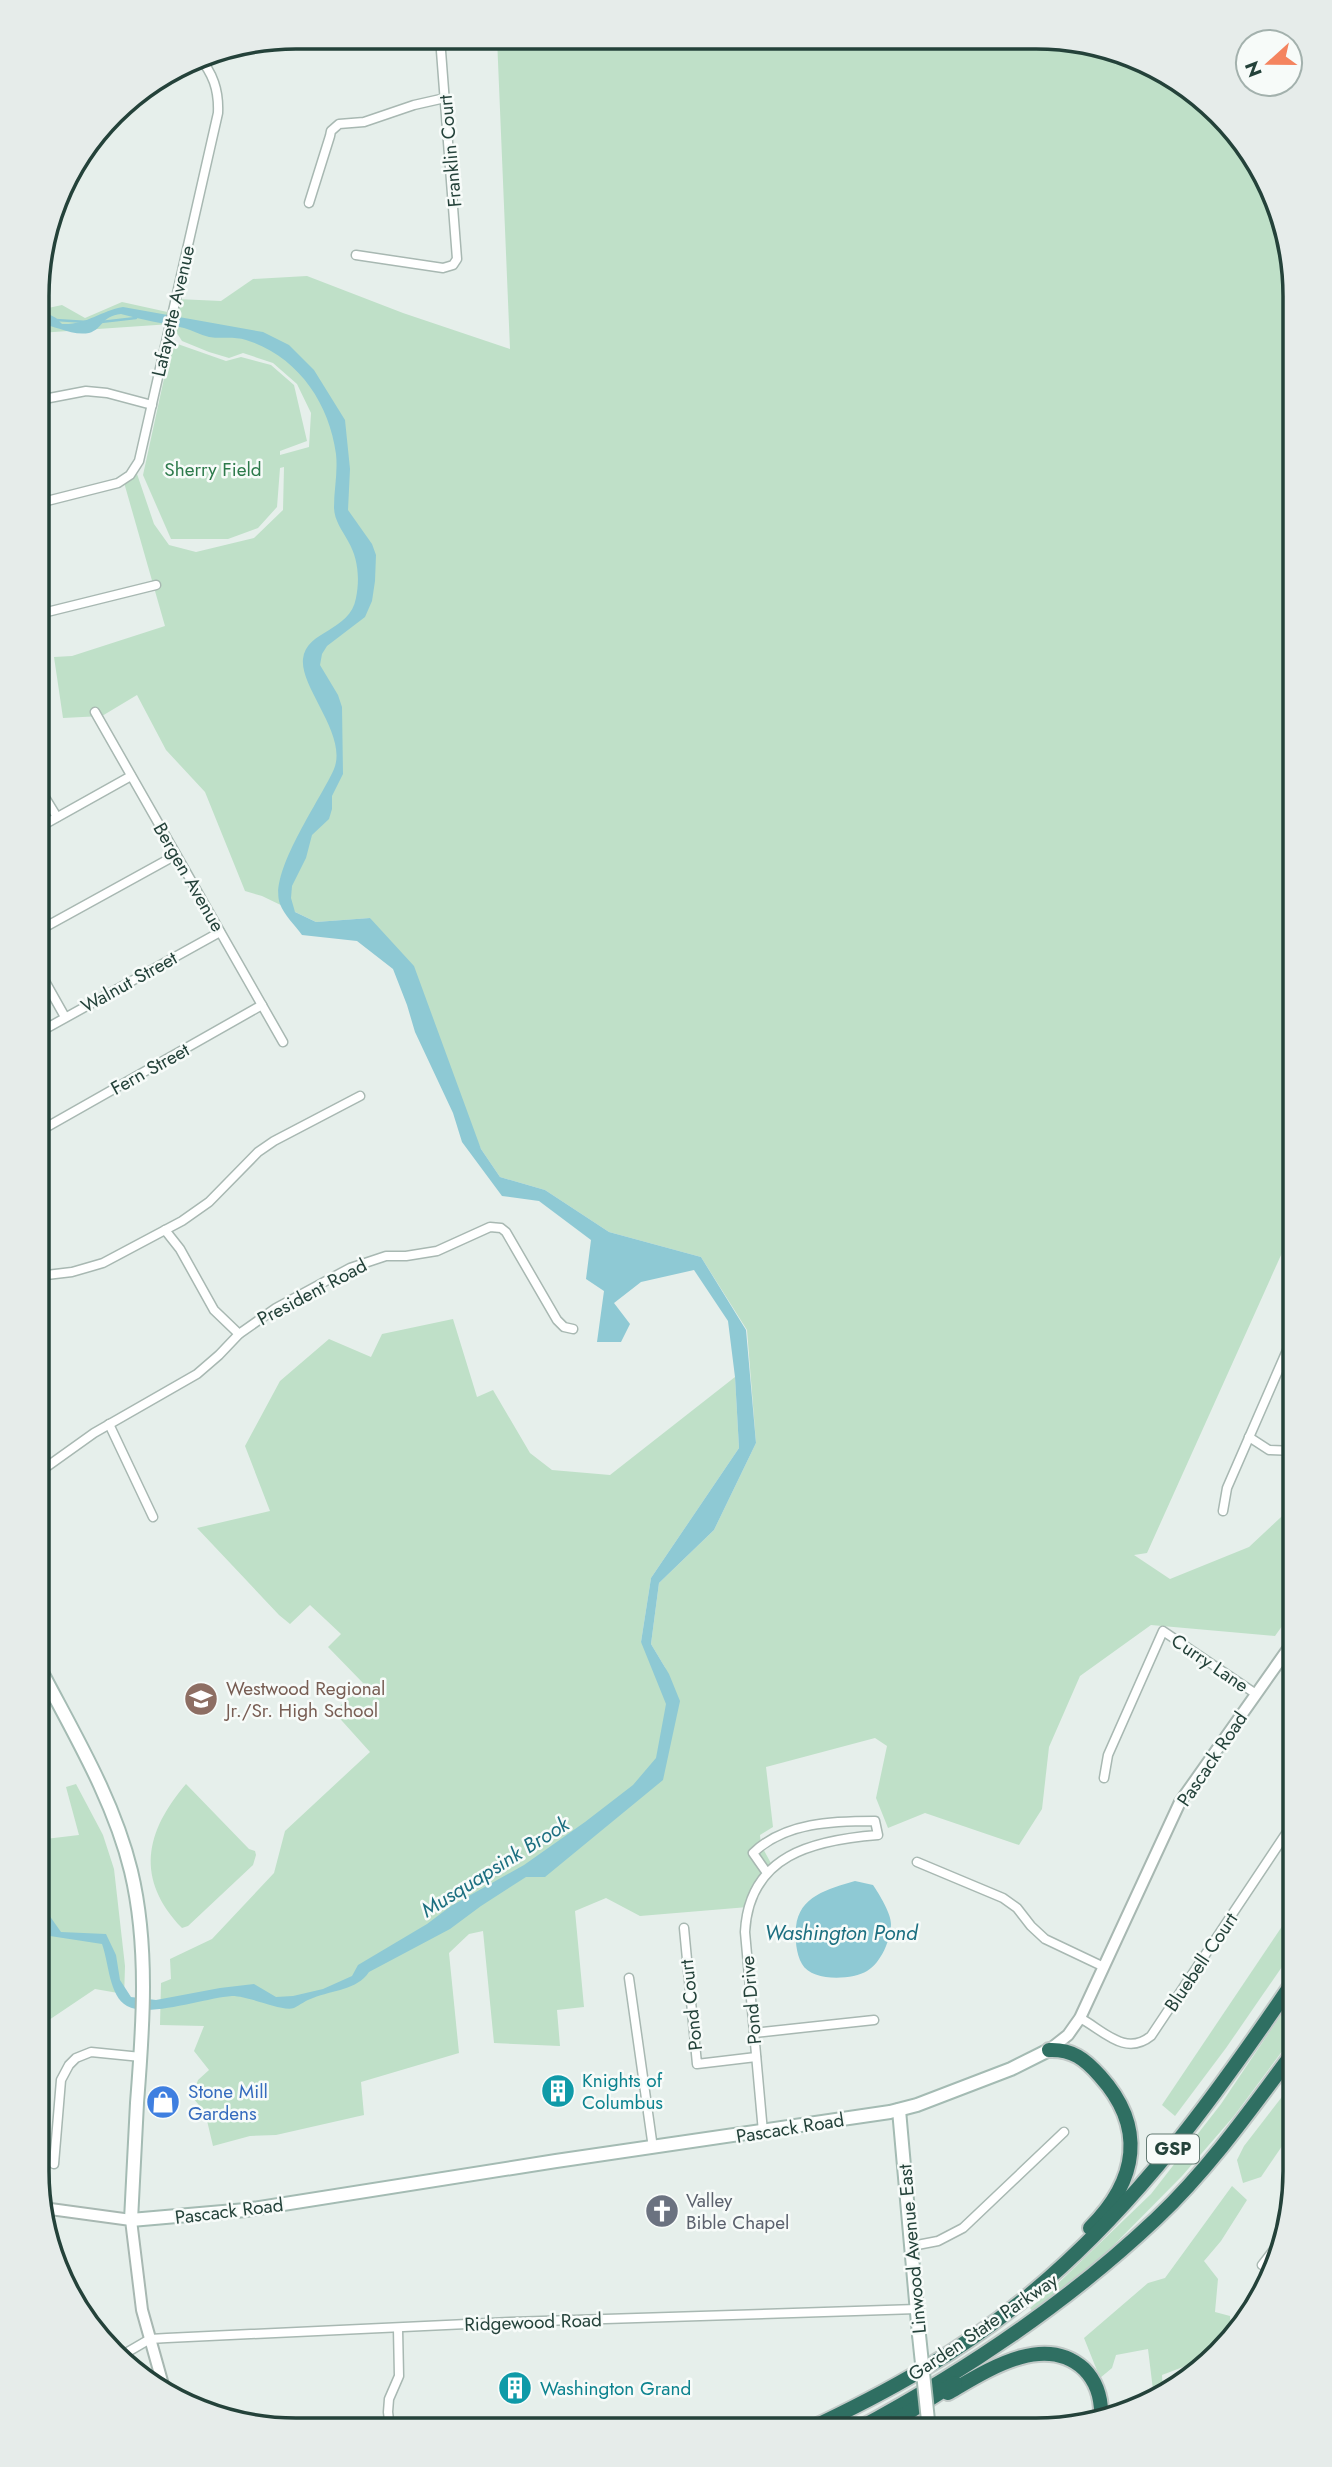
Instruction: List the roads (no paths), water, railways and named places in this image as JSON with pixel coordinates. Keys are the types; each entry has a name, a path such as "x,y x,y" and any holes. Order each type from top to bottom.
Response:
{"highway":[{"name":"Garden State Parkway","path":"831,2418 910,2378 970,2339 1027,2297 1109,2222 1153,2173 1209,2102 1282,1997"},
{"path":"1027,2297 1103,2213 1124,2181 1130,2159 1131,2140 1127,2119 1112,2090 1081,2057 1070,2052 1049,2050"},
{"name":"Garden State Parkway","path":"901,2418 983,2365 1040,2324 1135,2245 1214,2156 1282,2067"},
{"name":"Garden State Parkway","path":"876,2418 956,2371 1036,2318 1156,2219"},
{"path":"904,2418 988,2371 1041,2354 1070,2359 1089,2374 1100,2394 1101,2410"}],"main road":[{"path":"49,1686 96,1779 124,1848 136,1897 143,1990 131,2220"},
{"name":"Pascack Road","path":"131,2220 246,2210 900,2110 1011,2069 1049,2050"},
{"name":"Linwood Avenue East","path":"900,2110 928,2418"}],"street":[{"name":"Franklin Court","path":"356,255 443,268 454,263 458,254 441,50"},
{"name":"Lafayette Avenue","path":"49,500 118,483 126,478 139,461 218,113 217,89 205,66"},
{"path":"309,203 330,135 335,127 345,123 364,122 422,102 445,99"},
{"path":"49,397 73,391 86,391 107,393 152,405"},
{"path":"49,611 156,584"},
{"name":"Bergen Avenue","path":"95,712 283,1042"},
{"path":"49,822 131,776"},
{"path":"49,804 57,817"},
{"path":"49,925 176,855"},
{"name":"Walnut Street","path":"49,1026 220,932"},
{"path":"49,989 65,1017"},
{"name":"Fern Street","path":"49,1126 262,1005"},
{"path":"49,1274 88,1269 195,1213 258,1152 360,1096"},
{"name":"President Road","path":"49,1465 79,1442 197,1374 239,1334 276,1307 350,1268 386,1256 438,1251 490,1227 496,1226 506,1232 557,1320 564,1328 573,1329"},
{"path":"165,1230 180,1249 214,1310 239,1334"},
{"path":"1223,1511 1227,1488 1282,1361"},
{"path":"109,1424 153,1517"},
{"path":"1249,1437 1269,1450 1282,1451"},
{"name":"Curry Lane","path":"1104,1778 1108,1755 1163,1631 1256,1694"},
{"name":"Pascack Road","path":"1049,2050 1068,2035 1080,2018 1180,1802 1282,1657"},
{"name":"Pond Drive","path":"763,2132 745,1932 752,1895 767,1873 786,1858 818,1843 878,1835 875,1821 831,1821 800,1827 761,1845 753,1853 767,1873"},
{"name":"Bluebell Court","path":"1080,2018 1108,2038 1125,2043 1139,2043 1152,2036 1282,1839"},
{"path":"917,1862 1003,1898 1017,1908 1045,1939 1104,1967"},
{"name":"Pond Court","path":"684,1928 697,2064 756,2057"},
{"path":"629,1978 653,2148"},
{"path":"754,2034 874,2020"},
{"path":"54,2164 61,2080 69,2065 76,2058 91,2052 141,2057"},
{"path":"912,2246 938,2241 963,2228 1064,2132"},
{"name":"Pascack Road","path":"52,2209 131,2220"},
{"path":"131,2220 142,2310 161,2377"},
{"path":"1262,2265 1267,2259"},
{"name":"Ridgewood Road","path":"150,2339 523,2322 917,2309"},
{"path":"389,2418 389,2399 399,2376 398,2329"},
{"path":"128,2352 150,2339"}],"water":[{"path":"123,307 263,332 289,345 314,370 345,420 350,469 348,510 372,544 376,555 375,581 372,601 365,617 327,646 322,654 320,665 342,707 343,774 332,796 329,819 312,835 306,858 292,886 291,898 295,912 316,922 370,918 414,966 481,1149 500,1177 545,1190 609,1232 701,1257 746,1330 756,1443 714,1530 659,1583 651,1644 669,1674 680,1701 663,1780 545,1877 526,1877 450,1929 369,1972 358,1983 288,2009 232,1996 163,2009 137,2009 127,2006 116,1995 102,1944 50,1936 49,1915 61,1932 106,1934 116,1955 120,1980 131,1997 156,2000 254,1984 276,1997 293,1996 323,1989 352,1976 358,1965 427,1924 451,1906 524,1865 633,1785 656,1758 666,1704 641,1642 651,1578 739,1448 735,1377 728,1321 694,1270 641,1282 614,1303 630,1324 621,1342 597,1342 604,1291 586,1279 591,1240 539,1201 502,1196 462,1142 453,1113 415,1032 393,969 357,941 302,935 282,908 278,891 288,856 334,769 337,756 330,727 304,671 303,659 312,642 346,618 352,609 357,591 358,576 354,554 334,512 336,454 332,435 318,399 308,383 281,357 246,340 209,337 184,328 121,314 110,317 89,333 76,333 49,326 49,314 62,324 71,324"},
{"name":"Washington Pond","path":"855,1881 873,1885 887,1909 891,1924 884,1950 872,1967 860,1974 833,1978 814,1974 807,1970 798,1956 798,1916 816,1895"}],"waterway":[{"name":"Musquapsink Brook","path":"101,322 136,318"},
{"name":"Musquapsink Brook","path":"56,320 87,322"}],"place":[{"name":"Westwood Regional Jr./Sr. High School","path":"201,1699"},
{"name":"Knights of Columbus","path":"558,2091"},
{"name":"Stone Mill Gardens","path":"163,2102"},
{"name":"Valley Bible Chapel","path":"662,2211"},
{"name":"Washington Grand","path":"515,2388"}],"park label":[{"name":"Sherry Field","path":"213,469"}]}
